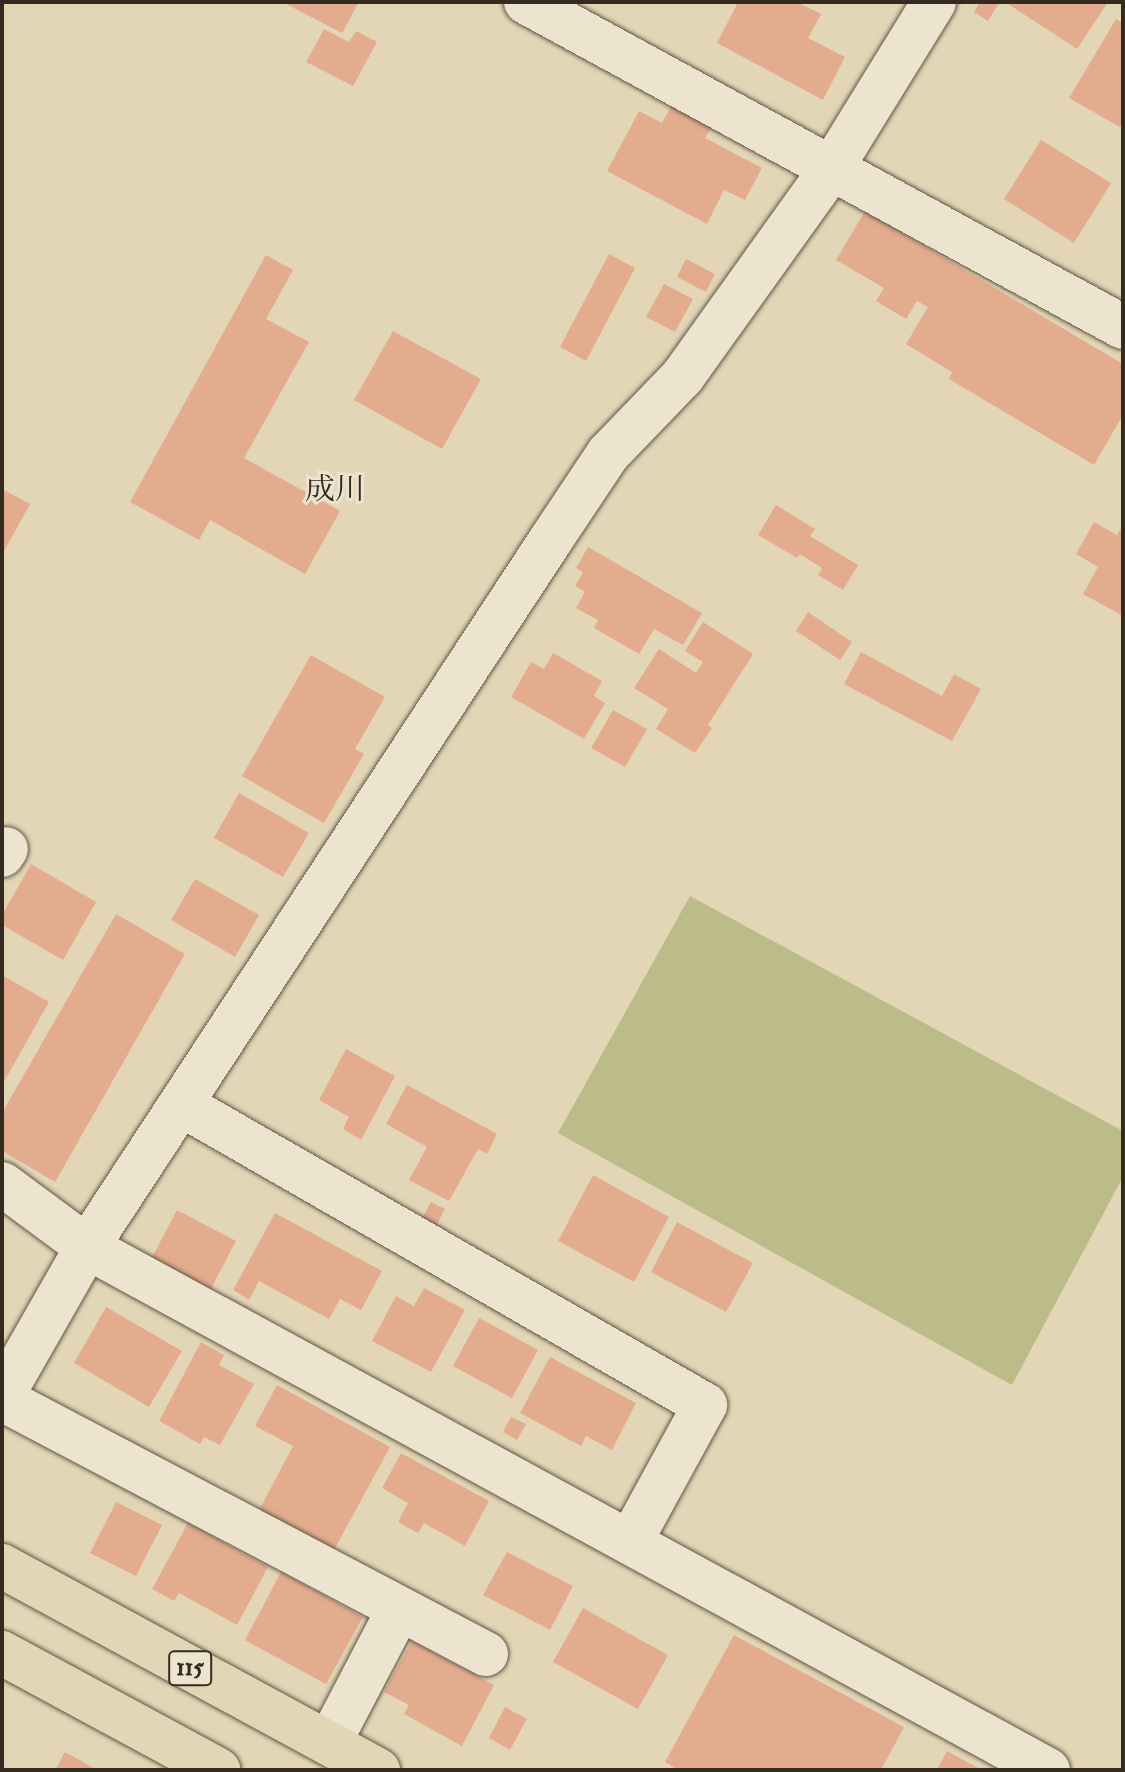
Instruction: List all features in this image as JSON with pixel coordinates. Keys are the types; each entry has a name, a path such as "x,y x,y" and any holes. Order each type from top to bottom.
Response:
{"highway":[{"name":"115","path":"2,1566 378,1770"},
{"path":"2,1653 218,1770"}],"street":[{"path":"526,2 1123,327"},
{"path":"486,1654 2,1398 87,1247 608,454 683,376 831,169 934,2"},
{"path":"182,1105 705,1405 631,1540"},
{"path":"2,1184 87,1247 631,1540 1048,1770"},
{"path":"329,1743 399,1609"}],"green space":[{"path":"690,896 1123,1131 1123,1177 1012,1385 558,1133"}],"building":[{"path":"282,2 359,2 342,33"},
{"path":"738,2 797,2 821,14 808,38 845,57 823,100 717,43"},
{"path":"980,2 999,3 988,21 974,12"},
{"path":"1005,2 1108,2 1077,49"},
{"path":"1116,19 1123,23 1123,122 1120,127 1069,98"},
{"path":"324,29 349,42 356,31 377,42 353,86 306,62"},
{"path":"671,106 712,127 705,138 762,168 745,200 724,190 707,224 607,171 639,111 662,123"},
{"path":"1041,140 1111,183 1074,243 1004,199"},
{"path":"865,211 1123,364 1123,415 1094,465 949,379 952,372 906,344 928,307 917,301 906,319 876,301 884,288 836,260"},
{"path":"609,254 635,268 586,361 560,347"},
{"path":"266,255 293,270 266,319 309,342 244,458 340,511 305,574 210,520 199,540 130,502"},
{"path":"686,259 715,274 706,292 677,277"},
{"path":"664,284 693,299 675,332 646,317"},
{"path":"393,331 481,379 442,449 354,400"},
{"path":"2,489 30,504 2,555"},
{"path":"776,505 815,529 810,536 858,565 843,590 818,575 822,568 800,554 797,558 758,535"},
{"path":"1094,522 1117,535 1120,529 1123,531 1123,616 1083,594 1098,567 1076,554"},
{"path":"588,547 702,613 683,645 654,629 639,654 594,628 598,620 576,608 585,592 575,586 583,572 576,568"},
{"path":"808,612 852,642 840,660 796,631"},
{"path":"703,622 753,654 708,725 712,728 695,753 656,729 668,709 634,688 659,649 696,673 703,662 685,651"},
{"path":"861,652 942,696 954,674 981,689 952,741 844,684"},
{"path":"553,653 602,681 594,696 605,703 584,739 511,697 531,662 544,669"},
{"path":"311,655 385,697 355,749 364,754 324,823 242,776"},
{"path":"613,710 647,729 625,767 591,748"},
{"path":"239,793 309,833 283,877 214,838"},
{"path":"31,864 96,902 63,960 2,925 2,915"},
{"path":"195,879 259,915 235,957 171,920"},
{"path":"116,914 185,954 55,1182 2,1151 2,1113"},
{"path":"2,975 49,1002 2,1085"},
{"path":"346,1049 395,1076 361,1140 343,1129 349,1117 319,1100"},
{"path":"407,1085 497,1134 487,1154 478,1149 449,1201 409,1180 427,1147 386,1124"},
{"path":"593,1175 669,1217 634,1282 558,1241"},
{"path":"431,1202 445,1209 434,1230 420,1223"},
{"path":"177,1210 236,1241 207,1296 148,1265"},
{"path":"275,1213 382,1271 361,1310 340,1299 329,1319 259,1281 249,1300 233,1290"},
{"path":"677,1222 753,1263 726,1312 651,1272"},
{"path":"424,1288 465,1310 431,1372 372,1341 396,1296 414,1306"},
{"path":"106,1307 182,1351 149,1407 74,1363"},
{"path":"479,1318 538,1350 512,1398 453,1366"},
{"path":"201,1342 224,1355 219,1365 254,1384 220,1445 204,1437 200,1444 159,1421"},
{"path":"550,1357 636,1403 612,1450 586,1436 581,1446 520,1413"},
{"path":"277,1385 390,1447 333,1552 258,1512 293,1446 255,1426"},
{"path":"511,1417 526,1424 517,1440 503,1432"},
{"path":"401,1453 489,1501 465,1546 424,1523 418,1533 398,1522 408,1503 382,1488"},
{"path":"116,1502 162,1525 136,1576 90,1553"},
{"path":"188,1523 268,1567 237,1625 179,1593 174,1601 152,1589"},
{"path":"507,1552 573,1586 550,1630 483,1595"},
{"path":"281,1572 363,1617 326,1684 245,1640"},
{"path":"583,1608 668,1655 638,1709 553,1662"},
{"path":"734,1635 904,1727 881,1770 678,1770 665,1762"},
{"path":"412,1641 494,1685 462,1746 404,1714 409,1705 384,1692"},
{"path":"505,1707 527,1719 510,1750 489,1738"},
{"path":"947,1751 982,1770 937,1770"},
{"path":"65,1752 97,1770 55,1770"}],"district":[{"name":"成川","path":"335,490"}]}
